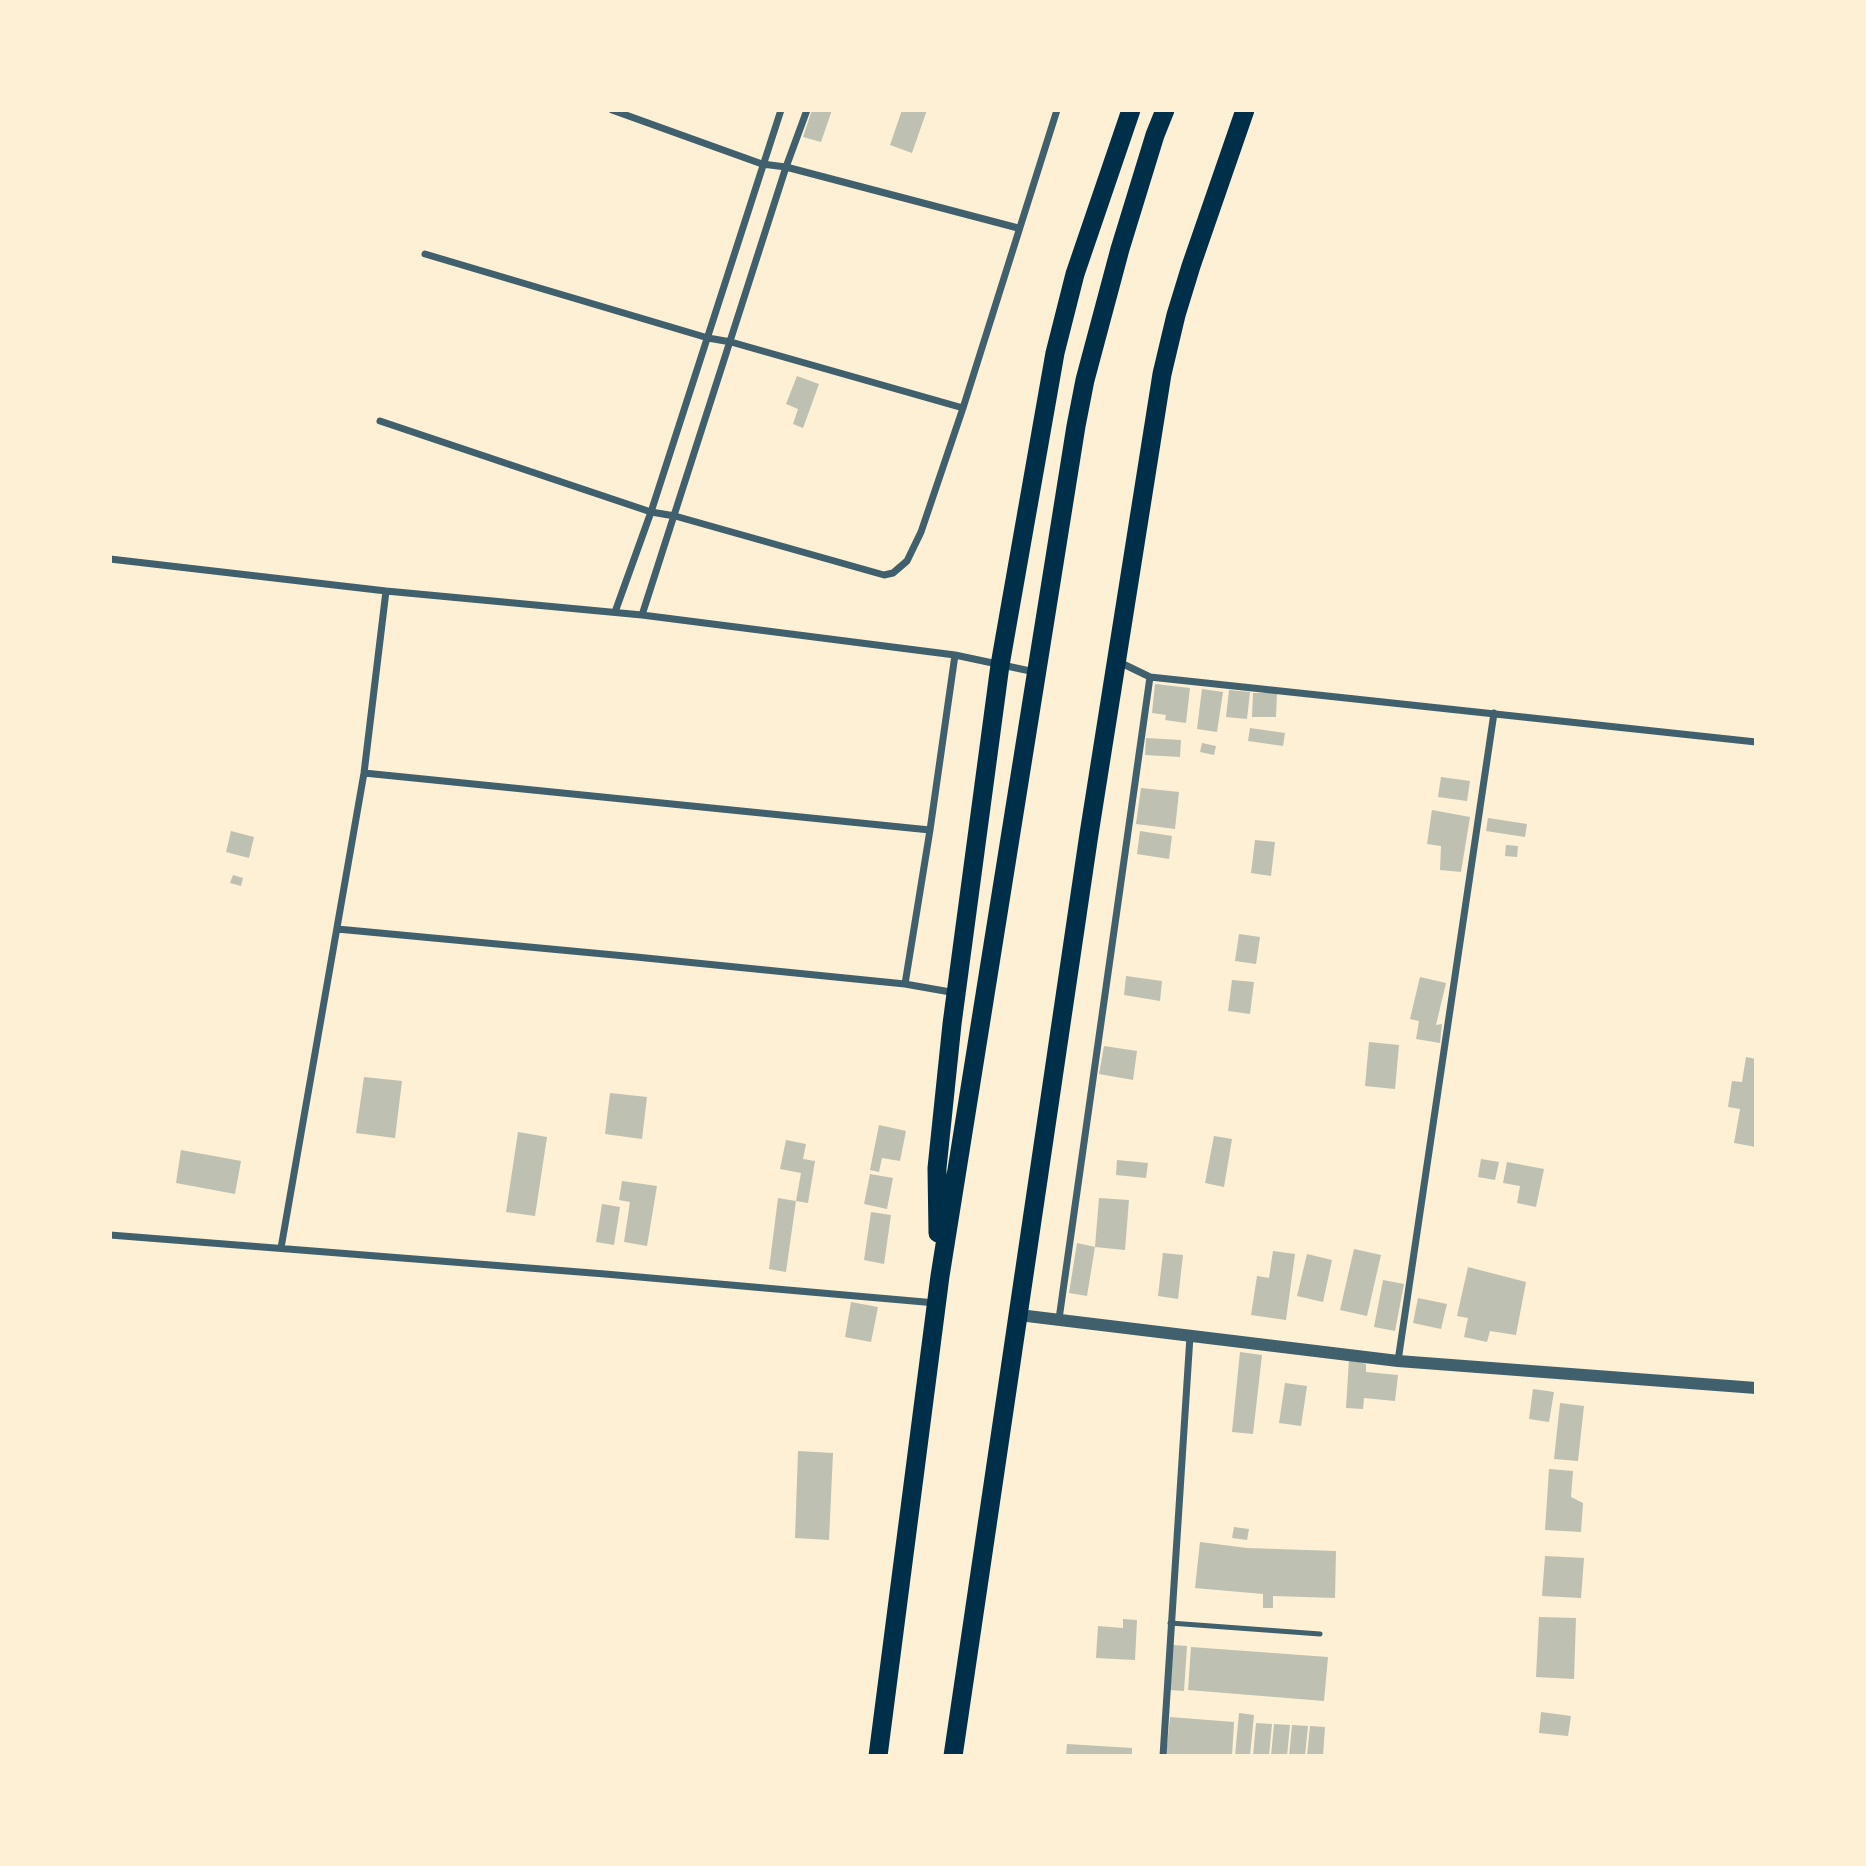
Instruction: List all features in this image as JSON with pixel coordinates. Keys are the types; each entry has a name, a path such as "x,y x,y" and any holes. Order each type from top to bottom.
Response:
{"highway":[{"path":"940,1276 937,1168 956,993 1000,665 1055,353 1075,274 1131,110"},
{"path":"878,1756 940,1276 1072,450 1085,380 1120,249 1165,110"},
{"path":"953,1756 1083,875 1162,374 1184,291 1245,110"}],"street":[{"path":"611,110 762,164 786,167 1018,228"},
{"path":"615,612 651,512 781,110"},
{"path":"642,615 786,167 807,110"},
{"path":"380,421 651,512 675,516 884,575 893,573 907,561 921,532 1057,110"},
{"path":"425,254 708,338 731,342 963,408"},
{"path":"110,559 386,591 642,615 955,656 1036,672"},
{"path":"281,1248 364,773 386,591"},
{"path":"905,984 955,656"},
{"path":"1117,661 1150,677 1756,742"},
{"path":"1059,1319 1150,677"},
{"path":"1398,1361 1494,713"},
{"path":"364,773 930,830"},
{"path":"337,929 905,984 956,993"},
{"path":"110,1235 938,1303"},
{"path":"1019,1315 1398,1361 1756,1388"},
{"path":"1163,1756 1190,1336"}],"lane":[{"path":"1170,1623 1320,1634"}],"building":[{"path":"812,110 832,110 821,142 803,137"},
{"path":"902,110 927,110 912,153 890,145"},
{"path":"797,376 819,384 803,428 793,424 798,409 786,404"},
{"path":"1155,684 1190,688 1186,723 1165,720 1166,715 1152,713"},
{"path":"1202,689 1223,692 1217,732 1197,729"},
{"path":"1229,690 1250,692 1247,719 1226,717"},
{"path":"1253,693 1277,693 1276,717 1252,717"},
{"path":"1250,728 1285,733 1283,746 1248,741"},
{"path":"1146,738 1181,740 1180,757 1145,755"},
{"path":"1202,743 1216,746 1214,755 1200,752"},
{"path":"1441,777 1470,781 1467,801 1438,797"},
{"path":"1141,788 1179,792 1175,829 1136,824"},
{"path":"1432,810 1470,817 1461,872 1440,870 1441,846 1427,844"},
{"path":"1488,818 1527,824 1525,837 1486,831"},
{"path":"231,831 254,837 249,858 226,852"},
{"path":"1140,831 1172,836 1169,859 1137,854"},
{"path":"1255,840 1275,842 1271,876 1251,873"},
{"path":"1506,845 1518,846 1517,857 1505,856"},
{"path":"233,875 243,878 241,886 230,883"},
{"path":"1239,934 1260,937 1256,964 1235,961"},
{"path":"1126,976 1162,981 1160,1001 1124,995"},
{"path":"1420,977 1446,983 1436,1025 1442,1024 1440,1043 1416,1039 1419,1021 1410,1019"},
{"path":"1232,980 1254,982 1250,1014 1228,1011"},
{"path":"1369,1042 1399,1045 1395,1089 1365,1086"},
{"path":"1104,1046 1137,1051 1133,1080 1099,1074"},
{"path":"1746,1057 1756,1059 1756,1147 1734,1143 1740,1109 1728,1107 1732,1081 1742,1082"},
{"path":"364,1077 402,1081 395,1138 356,1133"},
{"path":"610,1093 647,1097 642,1139 605,1134"},
{"path":"879,1125 906,1131 900,1161 882,1158 879,1172 870,1170"},
{"path":"518,1132 547,1137 535,1216 506,1212"},
{"path":"1214,1136 1232,1139 1224,1187 1205,1183"},
{"path":"786,1140 806,1144 803,1159 815,1161 808,1203 796,1201 801,1173 780,1169"},
{"path":"181,1150 241,1161 235,1194 176,1183"},
{"path":"1481,1159 1499,1162 1495,1180 1478,1177"},
{"path":"1117,1160 1148,1163 1146,1178 1116,1175"},
{"path":"1507,1162 1544,1169 1536,1207 1517,1203 1520,1186 1503,1183"},
{"path":"870,1174 893,1178 887,1209 864,1204"},
{"path":"622,1181 657,1186 647,1246 624,1242 630,1202 619,1200"},
{"path":"778,1198 796,1201 786,1272 769,1269"},
{"path":"1099,1198 1129,1200 1125,1250 1095,1247"},
{"path":"602,1204 620,1207 614,1245 596,1242"},
{"path":"871,1212 891,1215 884,1264 864,1260"},
{"path":"1077,1243 1095,1247 1087,1296 1069,1293"},
{"path":"1354,1249 1381,1255 1367,1316 1340,1310"},
{"path":"1273,1251 1295,1254 1286,1320 1251,1315 1257,1276 1269,1278"},
{"path":"1163,1253 1183,1255 1178,1299 1158,1296"},
{"path":"1307,1254 1332,1260 1323,1302 1297,1296"},
{"path":"1468,1267 1526,1282 1516,1335 1490,1331 1487,1342 1464,1337 1468,1318 1457,1316"},
{"path":"1383,1280 1404,1284 1395,1331 1374,1327"},
{"path":"1418,1298 1447,1304 1441,1329 1413,1323"},
{"path":"851,1302 878,1307 871,1342 845,1337"},
{"path":"1240,1352 1262,1355 1253,1434 1232,1432"},
{"path":"1349,1359 1366,1364 1366,1372 1398,1375 1395,1401 1364,1398 1363,1409 1346,1408"},
{"path":"1285,1383 1307,1386 1301,1426 1279,1423"},
{"path":"1533,1389 1554,1392 1549,1422 1529,1419"},
{"path":"1560,1403 1584,1406 1578,1461 1554,1459"},
{"path":"798,1451 833,1453 829,1540 795,1538"},
{"path":"1549,1469 1573,1471 1571,1497 1583,1503 1581,1532 1545,1530"},
{"path":"1234,1527 1249,1529 1247,1540 1232,1538"},
{"path":"1200,1542 1247,1548 1336,1551 1335,1598 1273,1596 1273,1608 1263,1608 1263,1594 1195,1588"},
{"path":"1545,1556 1584,1558 1581,1598 1542,1596"},
{"path":"1539,1617 1576,1618 1574,1679 1536,1677"},
{"path":"1123,1619 1137,1620 1135,1660 1096,1658 1098,1626 1123,1628"},
{"path":"1173,1645 1187,1646 1184,1691 1170,1690"},
{"path":"1191,1647 1328,1657 1324,1701 1188,1690"},
{"path":"1541,1712 1571,1716 1568,1736 1539,1733"},
{"path":"1239,1713 1254,1715 1250,1756 1235,1756"},
{"path":"1170,1717 1234,1722 1232,1756 1166,1756"},
{"path":"1256,1723 1272,1724 1269,1756 1253,1756"},
{"path":"1274,1724 1290,1725 1287,1756 1271,1756"},
{"path":"1292,1725 1308,1726 1305,1756 1289,1756"},
{"path":"1310,1726 1325,1727 1323,1756 1307,1756"},
{"path":"1067,1744 1132,1748 1132,1756 1066,1756"}]}
